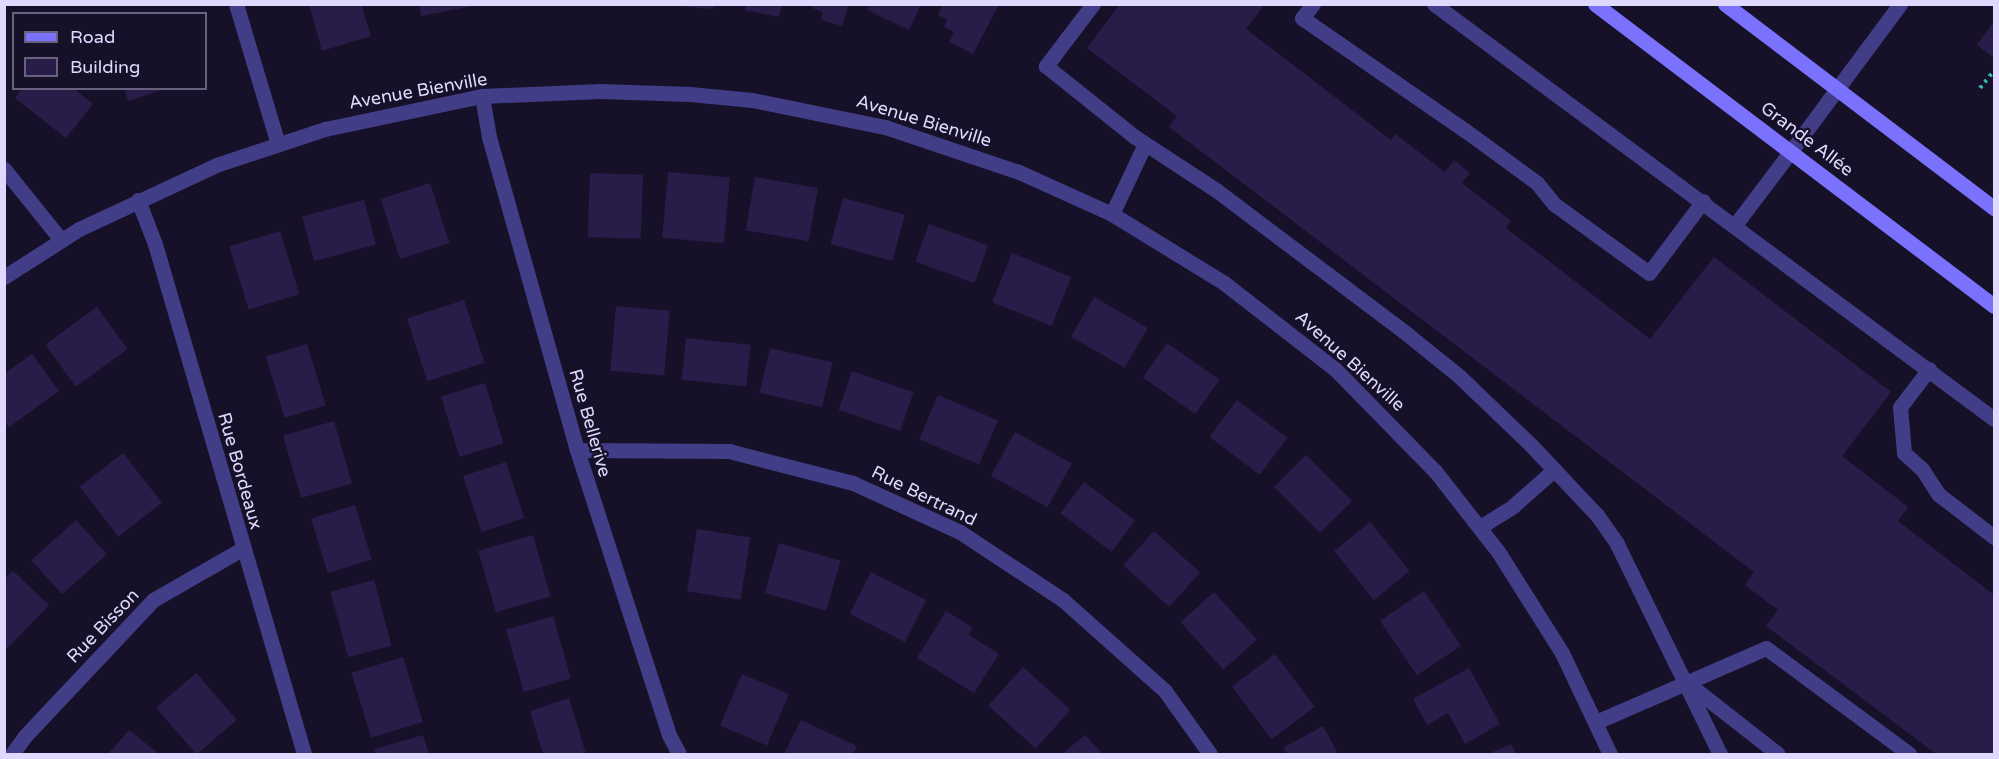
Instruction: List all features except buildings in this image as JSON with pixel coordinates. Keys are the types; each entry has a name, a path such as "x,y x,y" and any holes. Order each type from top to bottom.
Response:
{"main road":[{"name":"Grande Allée","path":"1595,4 1995,306"},
{"path":"1725,4 1995,208"}],"street":[{"path":"236,4 278,144"},
{"path":"1093,4 1046,66 1145,144 1216,190 1407,334 1459,376 1554,470 1597,515 1617,544 1689,684 1720,754"},
{"path":"1313,4 1302,18 1438,110 1537,183 1554,204 1648,273 1703,201"},
{"path":"1434,4 1995,419"},
{"path":"1735,225 1900,4"},
{"name":"Avenue Bienville","path":"4,277 61,240 138,200 216,165 338,126 482,96 659,92 794,107 885,127 949,146 1019,172 1112,214 1194,263 1307,345 1390,422 1480,527 1542,618 1610,754"},
{"name":"Rue Bellerive","path":"482,96 489,137 577,450 669,735 679,754"},
{"path":"1112,214 1145,144"},
{"path":"4,169 61,240"},
{"name":"Rue Bordeaux","path":"138,200 155,244 242,549 304,754"},
{"path":"1929,369 1900,407 1904,453 1922,469 1938,494 1995,537"},
{"name":"Rue Bertrand","path":"577,450 729,451 853,483 960,532 1063,600 1131,660 1165,691 1210,754"},
{"path":"1480,527 1518,502 1554,470"},
{"name":"Rue Bisson","path":"12,754 25,736 153,600 242,549"},
{"path":"1596,722 1689,684 1766,648 1909,754"},
{"path":"1689,684 1778,754"}],"path":[{"path":"1980,88 1995,71"}]}
